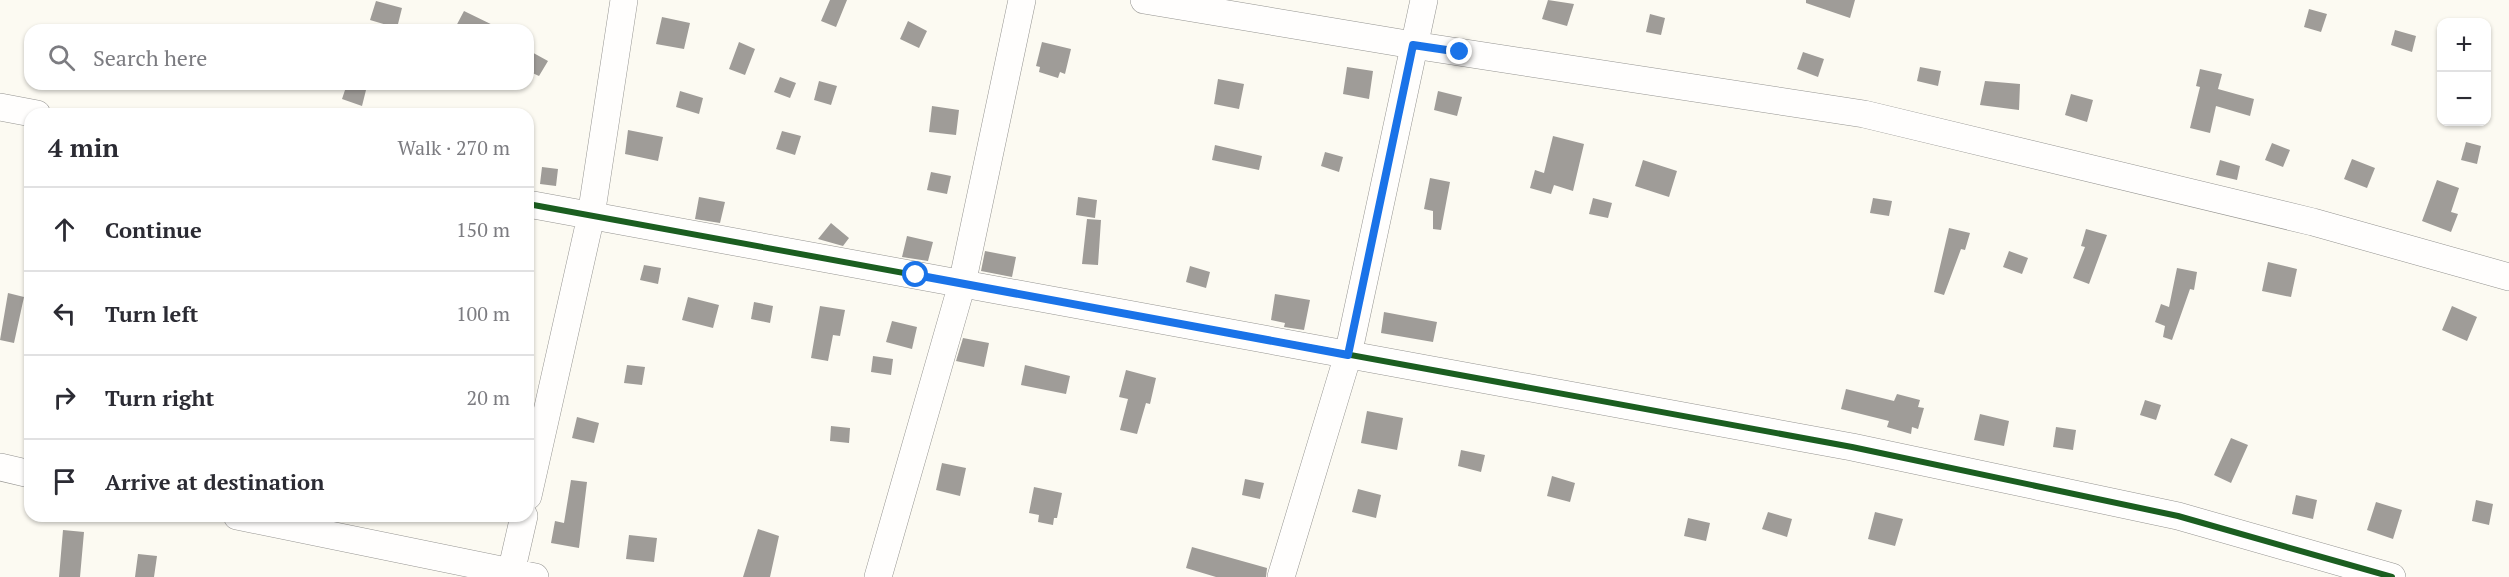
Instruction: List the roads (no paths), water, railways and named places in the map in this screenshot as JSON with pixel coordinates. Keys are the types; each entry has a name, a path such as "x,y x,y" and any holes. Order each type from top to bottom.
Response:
{"street":[{"path":"534,469 591,216 624,0"},
{"path":"878,577 962,284 1022,0"},
{"path":"1144,0 1413,45 1864,114 2313,222 2509,277"},
{"path":"1281,577 1348,355 1424,0"},
{"path":"0,107 24,112"},
{"path":"534,205 1852,447 2167,513 2392,577"},
{"path":"0,467 24,473"},
{"path":"266,522 519,575 523,522"}]}
